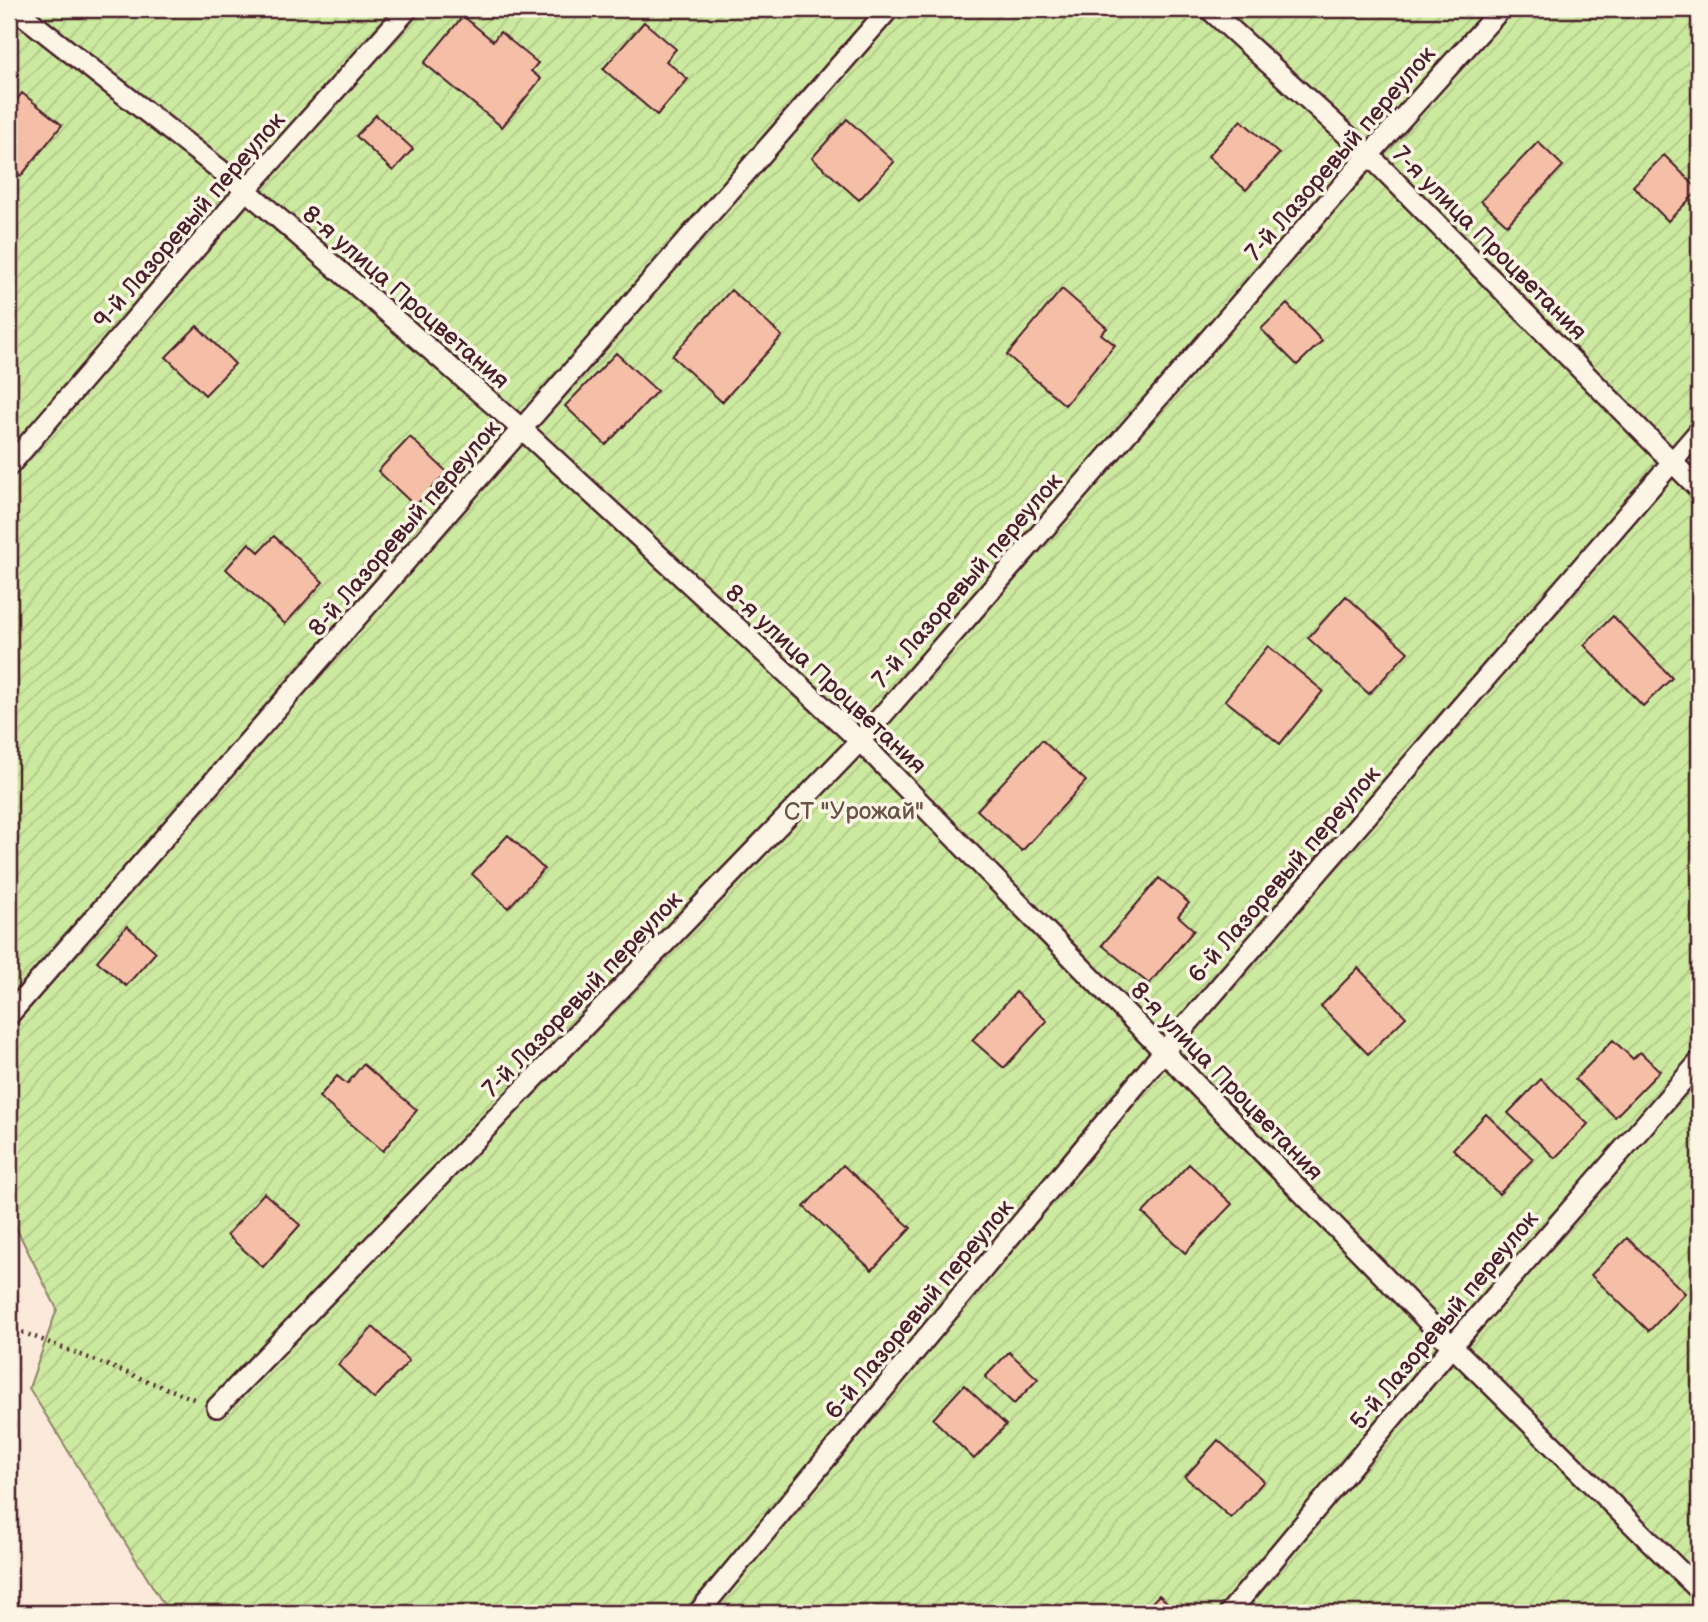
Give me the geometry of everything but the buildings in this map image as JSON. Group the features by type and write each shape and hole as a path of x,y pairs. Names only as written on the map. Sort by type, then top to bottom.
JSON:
{"lane":[{"name":"8-я улица Процветания","path":"15,9 246,190 523,430 860,741 1452,1346 1699,1590"},
{"name":"9-й Лазоревый переулок","path":"9,466 246,190 408,9"},
{"name":"8-й Лазоревый переулок","path":"9,1015 889,9"},
{"name":"7-я улица Процветания","path":"1209,9 1369,155 1699,489"},
{"name":"7-й Лазоревый переулок","path":"217,1407 860,741 1369,155 1501,9"},
{"name":"6-й Лазоревый переулок","path":"698,1613 1164,1052 1699,431"},
{"name":"5-й Лазоревый переулок","path":"1229,1613 1452,1346 1699,1062"}],"path":[{"path":"9,1327 217,1407"}],"green space":[{"name":"СТ \"Урожай\"","path":"9,9 1699,9 1699,1613 169,1613 29,1388 57,1309 9,1214"}]}
